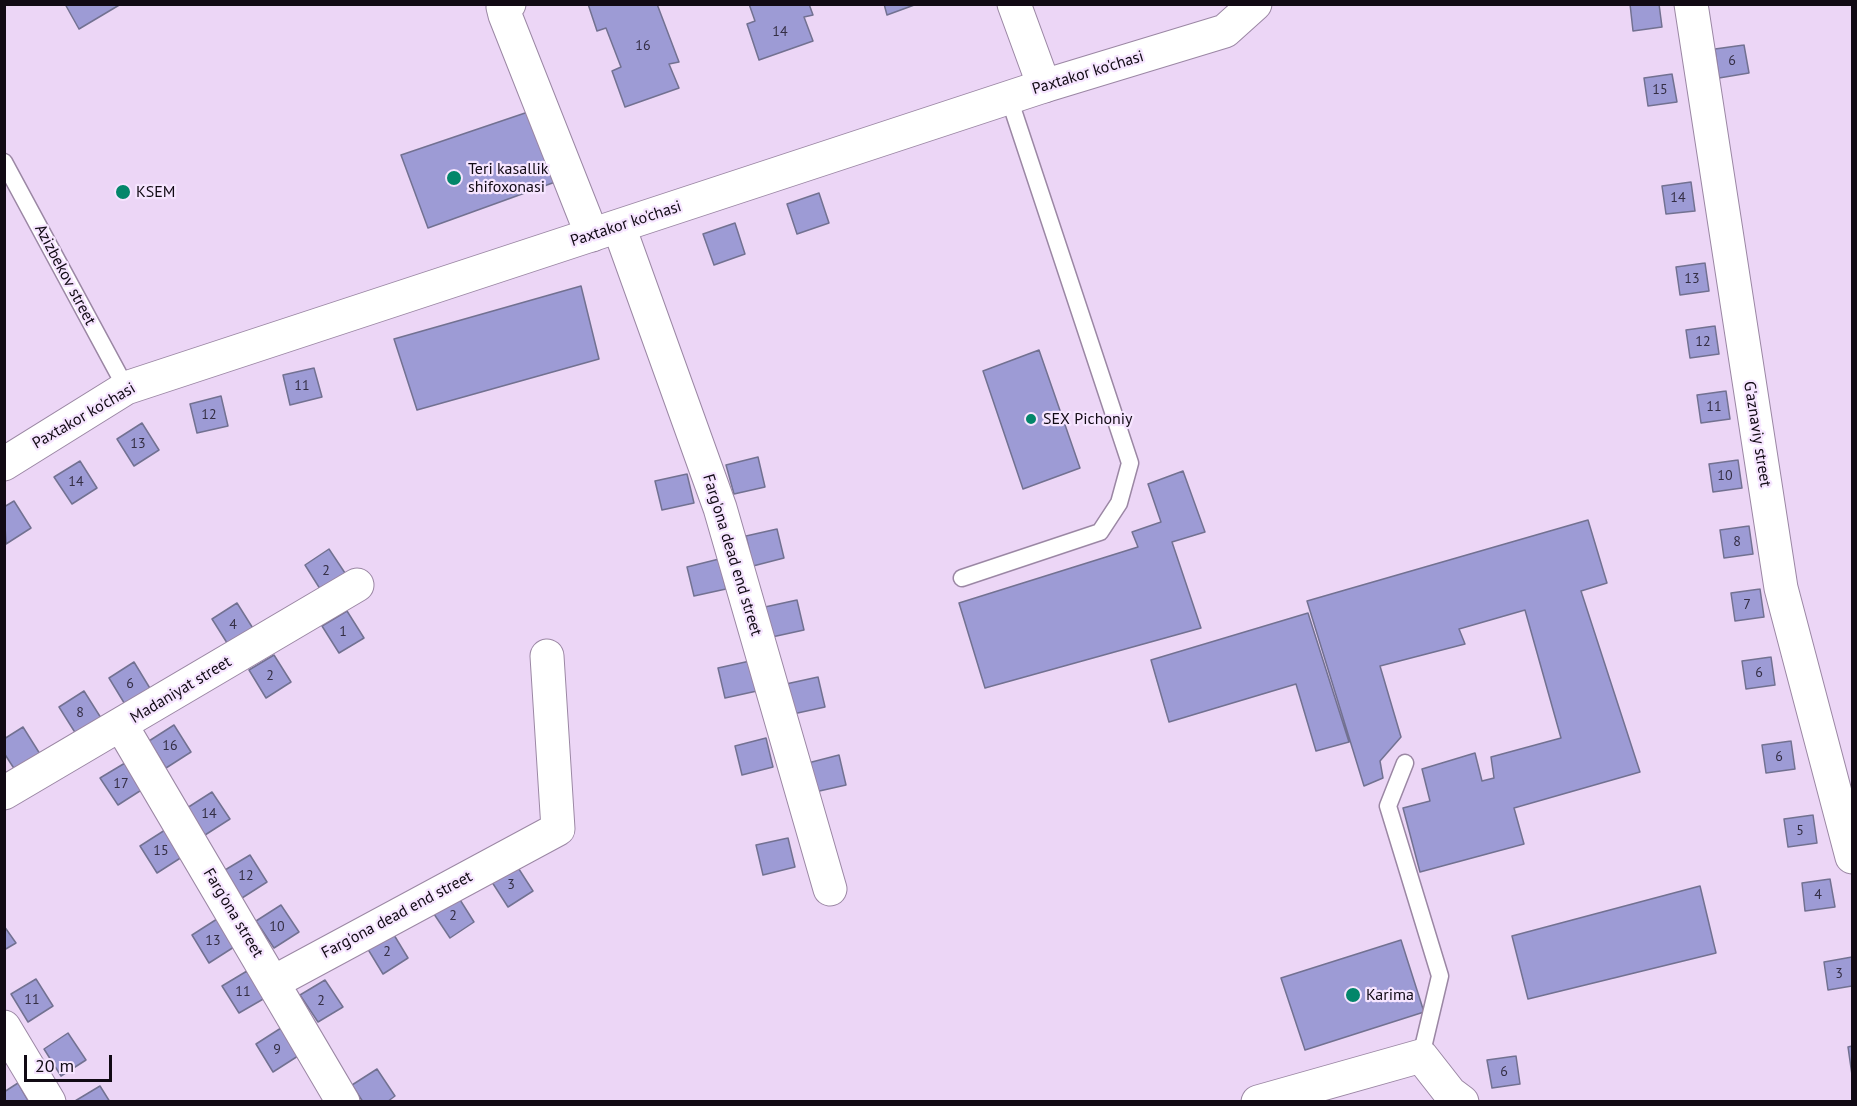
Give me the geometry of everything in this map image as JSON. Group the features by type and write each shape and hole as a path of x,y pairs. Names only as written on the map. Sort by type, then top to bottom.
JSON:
{"street":[{"path":"1014,4 1044,86"},
{"name":"Paxtakor ko'chasi","path":"4,464 126,388 1044,86 1225,31 1255,4"},
{"name":"G'aznaviy street","path":"1691,4 1781,588 1852,857"},
{"name":"Farg'ona dead end street","path":"505,8 606,231 720,508 830,889"},
{"name":"Madaniyat street","path":"4,793 357,585"},
{"name":"Farg'ona dead end street","path":"274,981 558,829 547,656"},
{"name":"Farg'ona street","path":"121,725 344,1101"},
{"path":"4,1026 49,1101"},
{"path":"1258,1101 1421,1056 1450,1093 1462,1101"}],"lane":[{"path":"962,578 1100,532 1119,503 1130,463 1009,98"},
{"name":"Azizbekov street","path":"4,162 126,388"},
{"path":"1405,763 1388,806 1440,976 1421,1056"}],"building":[{"path":"65,4 121,4 79,29"},
{"path":"588,4 657,4 679,62 669,64 679,88 625,107 612,71 621,67 606,28 597,31"},
{"path":"749,4 809,4 813,15 804,17 813,41 759,60 747,24 755,21"},
{"path":"884,4 917,4 887,15"},
{"path":"1630,4 1659,4 1662,27 1633,31"},
{"path":"1744,45 1749,73 1719,78 1715,49"},
{"path":"1672,74 1677,102 1648,106 1644,78"},
{"path":"531,111 558,181 428,228 401,155"},
{"path":"1691,182 1695,211 1666,214 1662,186"},
{"path":"819,193 829,223 797,234 787,204"},
{"path":"735,223 745,254 714,265 703,234"},
{"path":"1705,263 1709,291 1680,295 1676,267"},
{"path":"581,286 599,359 417,410 394,339"},
{"path":"1715,326 1719,354 1690,358 1686,330"},
{"name":"SEX Pichoniy","path":"1039,350 1080,468 1023,489 983,371"},
{"path":"314,368 322,397 290,405 283,375"},
{"path":"1726,391 1730,419 1701,423 1697,395"},
{"path":"221,396 228,426 197,433 190,404"},
{"path":"142,423 159,450 134,466 117,439"},
{"path":"758,457 765,487 734,494 726,465"},
{"path":"1738,460 1742,488 1713,492 1709,464"},
{"path":"80,461 97,488 72,504 54,477"},
{"path":"1183,471 1205,532 1172,542 1201,628 985,688 959,603 1138,547 1132,532 1161,522 1148,484"},
{"path":"687,474 694,503 662,510 655,481"},
{"path":"14,501 31,528 6,544 4,507"},
{"path":"1588,520 1607,583 1581,591 1640,772 1514,808 1524,844 1420,872 1403,808 1430,801 1422,769 1475,753 1482,781 1494,778 1491,757 1561,738 1525,610 1459,629 1465,644 1380,666 1401,737 1380,761 1383,778 1364,786 1307,601"},
{"path":"1749,526 1753,554 1724,558 1720,530"},
{"path":"777,529 784,558 753,566 746,536"},
{"path":"329,549 347,576 322,592 305,565"},
{"path":"719,559 726,589 694,596 687,567"},
{"path":"1760,589 1764,617 1735,621 1731,593"},
{"path":"797,600 804,630 772,637 765,607"},
{"path":"237,603 254,630 229,646 212,619"},
{"path":"347,611 364,638 339,653 322,626"},
{"path":"1308,613 1349,742 1316,751 1296,684 1169,722 1151,660"},
{"path":"274,655 291,682 266,698 249,670"},
{"path":"1771,657 1775,685 1746,689 1742,661"},
{"path":"750,661 757,691 725,698 718,668"},
{"path":"134,662 151,690 126,706 109,678"},
{"path":"818,677 825,707 793,714 786,684"},
{"path":"84,691 101,718 76,734 59,707"},
{"path":"174,725 191,752 166,768 149,741"},
{"path":"23,727 40,754 15,770 4,753 4,739"},
{"path":"766,738 773,767 742,775 735,746"},
{"path":"1791,741 1795,769 1766,773 1762,745"},
{"path":"839,755 846,785 815,792 808,763"},
{"path":"125,763 143,789 118,805 100,778"},
{"path":"212,792 230,819 205,835 187,808"},
{"path":"1813,815 1817,843 1788,847 1784,819"},
{"path":"165,830 182,857 157,873 140,846"},
{"path":"788,838 795,867 763,875 756,845"},
{"path":"250,855 267,882 242,898 225,870"},
{"path":"515,863 533,891 508,907 490,879"},
{"path":"1830,879 1835,907 1805,911 1802,883"},
{"path":"1700,886 1716,953 1528,999 1512,936"},
{"path":"457,895 474,922 450,938 432,911"},
{"path":"281,905 299,932 274,948 256,921"},
{"path":"217,919 234,947 209,963 192,935"},
{"path":"4,926 16,943 4,950"},
{"path":"391,930 408,958 383,974 366,946"},
{"name":"Karima","path":"1401,940 1424,1012 1305,1050 1281,978"},
{"path":"1852,957 1852,986 1828,990 1824,962"},
{"path":"247,971 265,998 239,1013 222,986"},
{"path":"36,979 53,1006 28,1022 11,994"},
{"path":"325,980 343,1007 318,1022 300,995"},
{"path":"281,1028 298,1056 273,1072 256,1044"},
{"path":"68,1033 86,1060 61,1076 44,1049"},
{"path":"1852,1046 1852,1075 1848,1047"},
{"path":"1516,1056 1520,1084 1492,1088 1487,1060"},
{"path":"377,1069 395,1096 387,1102 363,1102 352,1085"},
{"path":"18,1083 29,1102 4,1102 4,1092"},
{"path":"100,1086 110,1102 75,1102 75,1101"}],"place":[{"name":"Teri kasallik shifoxonasi","path":"454,178"},
{"name":"KSEM","path":"123,192"},
{"name":"SEX Pichoniy","path":"1031,419"},
{"name":"Karima","path":"1353,995"}]}
